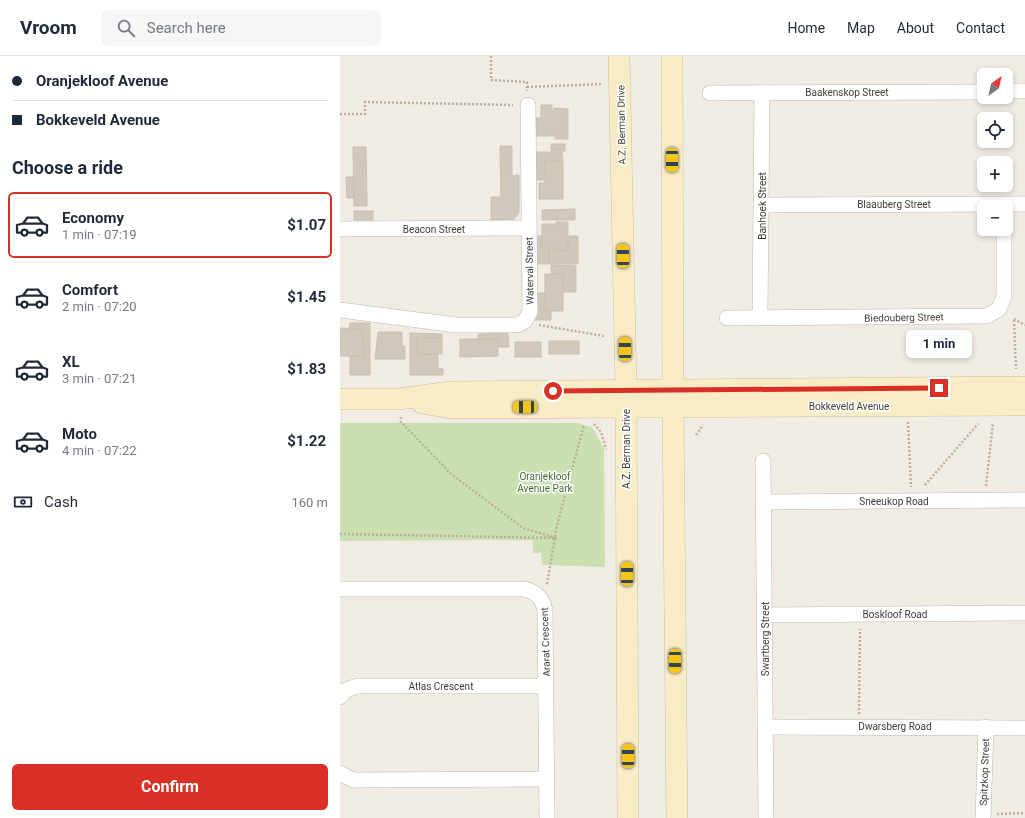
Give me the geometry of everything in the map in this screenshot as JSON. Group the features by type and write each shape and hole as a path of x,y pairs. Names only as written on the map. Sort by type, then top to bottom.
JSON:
{"street":[{"name":"A.Z. Berman Drive","path":"619,56 626,398 628,818"},
{"path":"672,56 673,398 677,818"},
{"path":"1013,92 1025,91"},
{"name":"Baakenskop Street","path":"710,93 977,92"},
{"name":"Banhoek Street","path":"760,318 762,93"},
{"name":"Waterval Street","path":"525,321 530,312 528,105"},
{"name":"Blaauberg Street","path":"1013,205 1025,204"},
{"name":"Blaauberg Street","path":"762,205 977,205"},
{"name":"Beacon Street","path":"340,229 529,228"},
{"name":"Biedouberg Street","path":"727,318 987,316 998,309 1004,296 1004,236"},
{"path":"340,310 456,325 517,325 525,321"},
{"path":"340,399 398,399 452,392 626,398 673,398"},
{"name":"Bokkeveld Avenue","path":"673,398 1022,393"},
{"name":"Bokkeveld Avenue","path":"673,398 907,406 994,405 1022,393"},
{"name":"Swartberg Street","path":"764,461 766,818"},
{"name":"Sneeukop Road","path":"764,502 1025,500"},
{"name":"Ararat Crescent","path":"340,589 524,590 532,591 543,602 546,610 547,818"},
{"name":"Boskloof Road","path":"764,615 1025,612"},
{"name":"Atlas Crescent","path":"340,697 344,691 357,686 546,686"},
{"name":"Dwarsberg Road","path":"765,727 859,726 1025,728"},
{"name":"Spitzkop Street","path":"983,818 986,727"},
{"path":"340,773 354,780 546,779"}],"path":[{"path":"340,114 365,114 365,102 528,105 527,82 491,80 491,56"},
{"path":"527,87 602,84"},
{"path":"1014,320 1022,393"},
{"path":"525,321 537,325 604,336"},
{"path":"398,399 402,422 451,474 523,528 556,538"},
{"path":"985,500 994,405"},
{"path":"911,501 994,405"},
{"path":"907,406 911,501"},
{"path":"543,602 558,525 585,422 593,423 601,432 606,449"},
{"path":"696,435 706,422"},
{"path":"340,534 556,538"},
{"path":"859,726 860,614"},
{"path":"992,818 997,814 1025,814"}],"green space":[{"name":"Oranjekloof Avenue Park","path":"340,423 577,423 592,427 604,448 605,567 542,565 541,553 533,553 533,540 340,541"}],"building":[{"path":"541,105 552,105 552,111 554,111 554,108 568,109 568,139 555,139 555,136 536,136 536,118 541,118"},
{"path":"551,144 565,144 565,151 551,151"},
{"path":"500,146 512,146 512,176 519,175 519,213 513,220 491,220 491,197 501,197"},
{"path":"353,147 366,147 367,206 354,206"},
{"path":"536,152 562,152 563,161 545,161 545,180 536,180"},
{"path":"545,161 563,161 563,199 539,199 539,183 545,183"},
{"path":"346,177 354,177 354,198 347,198"},
{"path":"575,209 575,220 542,220 542,210"},
{"path":"354,211 373,211 373,220 354,220"},
{"path":"556,222 568,222 568,251 542,248 542,224 556,224"},
{"path":"536,236 542,236 542,248 549,248 549,264 536,264"},
{"path":"569,236 578,236 578,264 549,264 549,248 556,248 556,251 568,251"},
{"path":"551,265 576,266 576,292 563,292 563,274 551,274"},
{"path":"545,274 563,274 563,311 545,311"},
{"path":"536,293 545,293 545,311 551,311 551,320 536,320"},
{"path":"350,323 370,323 370,375 350,375 350,356 364,356 364,342 362,342 362,329 349,329"},
{"path":"340,328 362,329 364,356 340,356"},
{"path":"378,332 402,332 402,346 405,346 405,359 375,359"},
{"path":"410,333 442,334 442,338 417,338 417,354 438,354 438,368 443,369 443,375 410,375"},
{"path":"508,333 509,347 498,347 498,339 478,339 478,334"},
{"path":"417,338 442,338 442,354 417,354"},
{"path":"460,339 498,339 498,356 460,357"},
{"path":"549,341 579,341 579,354 549,354"},
{"path":"515,342 541,342 541,357 515,357"}],"route":[{"path":"553,391 626,389 939,388"}]}
